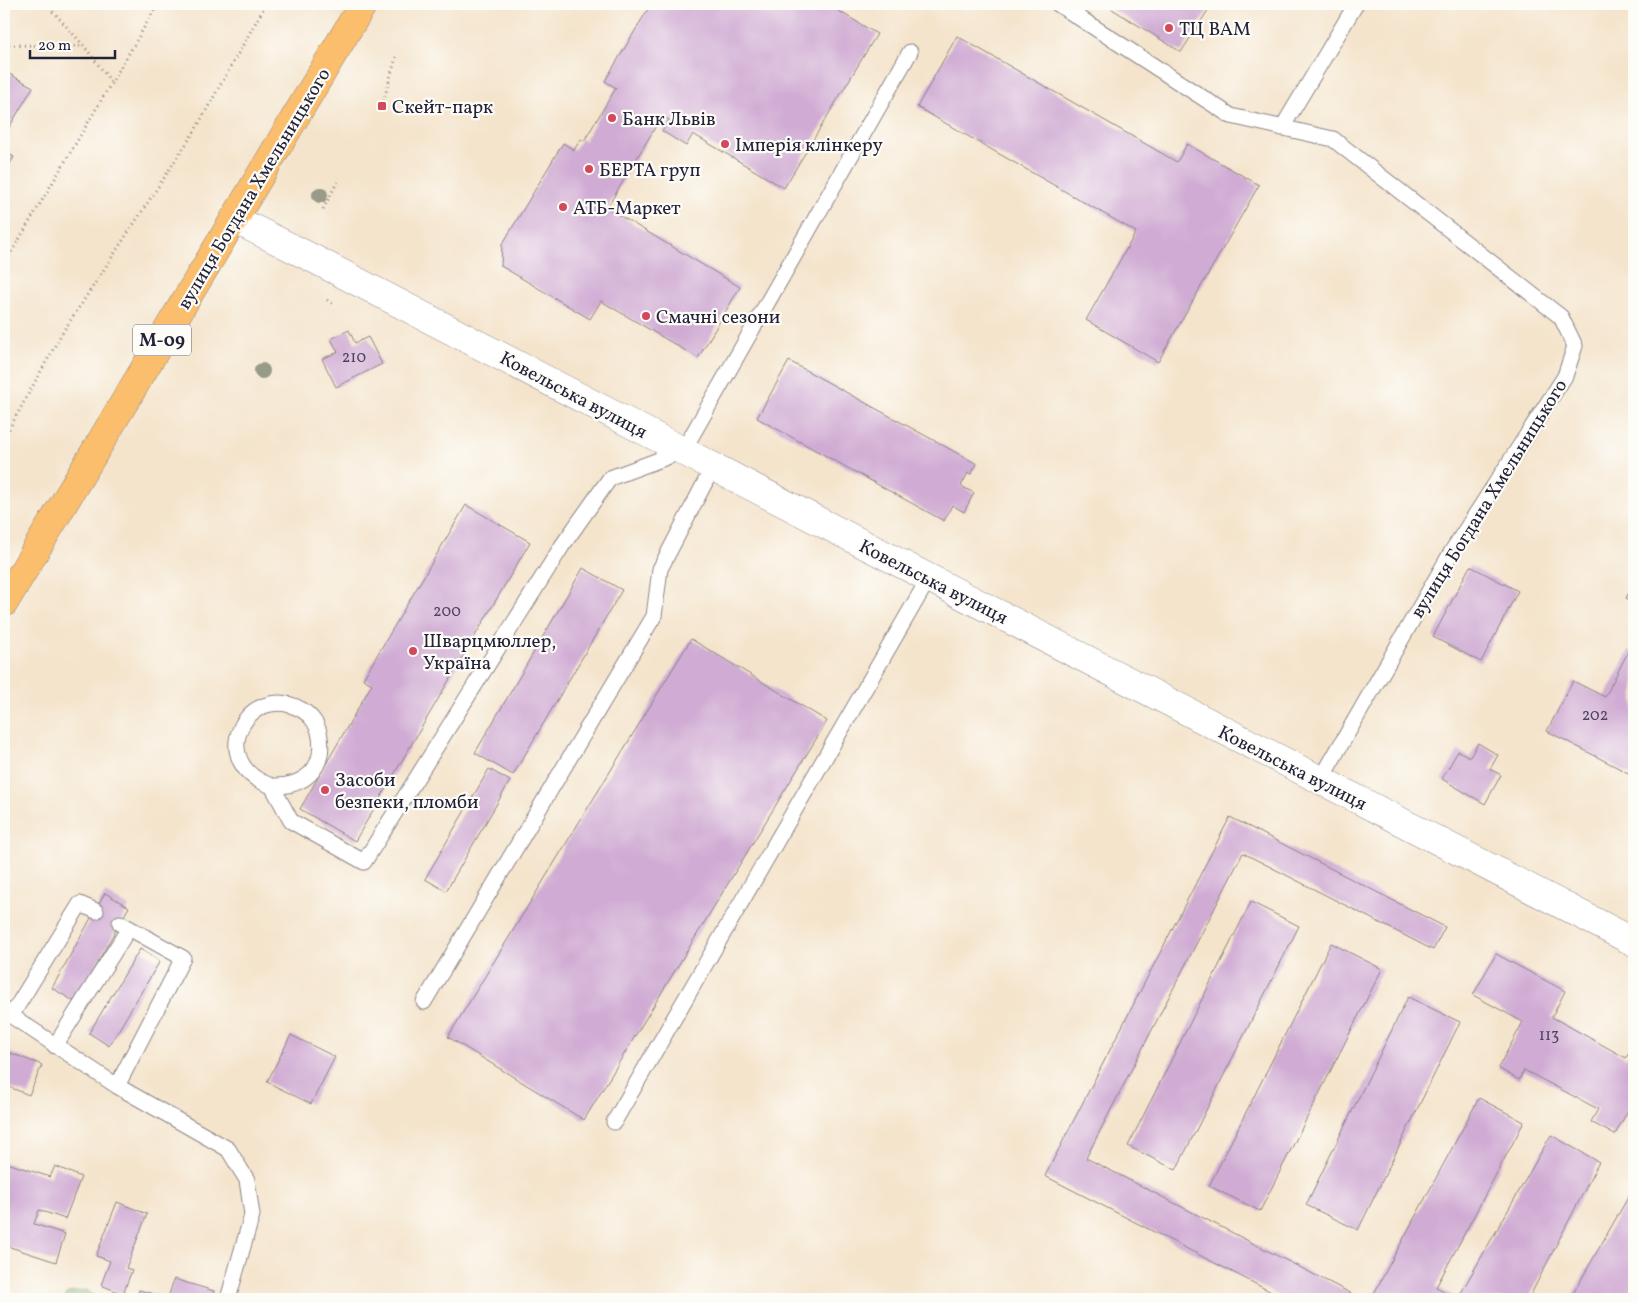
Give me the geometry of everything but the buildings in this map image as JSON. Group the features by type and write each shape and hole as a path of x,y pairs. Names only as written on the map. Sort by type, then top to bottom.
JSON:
{"main road":[{"name":"вулиця Богдана Хмельницького","path":"6,595 362,4"}],"street":[{"name":"Ковельська вулиця","path":"234,219 323,263 713,467 1634,942"}],"lane":[{"name":"вулиця Богдана Хмельницького","path":"1058,4 1231,116 1333,140 1561,317 1575,346 1565,376 1452,552 1320,781"},
{"path":"1282,128 1356,4"},
{"path":"272,786 287,786 300,781 311,773 318,760 322,746 320,732 314,721 306,712 296,706 284,703 272,703 260,707 249,715 241,726 237,738 237,751 241,764 249,775 260,782 272,786 291,821 364,862 562,546 610,478 683,451 910,52"},
{"path":"424,1002 654,616 660,568 713,467"},
{"path":"614,1122 929,578"},
{"path":"96,911 80,904 7,1014 117,1086 228,1149 247,1180 252,1215 228,1299"},
{"path":"55,1046 124,926 183,958 117,1086"}],"path":[{"path":"46,4 84,46 112,83"},
{"path":"4,265 158,4"},
{"path":"4,438 60,335 194,132 266,4"},
{"path":"4,45 84,46"},
{"path":"382,106 397,54"},
{"path":"323,209 340,179"}],"green space":[{"path":"87,1290 98,1299 63,1299 67,1293"}],"place":[{"name":"ТЦ ВАМ","path":"1169,28"},
{"name":"Скейт-парк","path":"382,106"},
{"name":"Банк Львів","path":"612,118"},
{"name":"Імперія клінкеру","path":"725,144"},
{"name":"БЕРТА груп","path":"589,169"},
{"name":"АТБ-Маркет","path":"563,207"},
{"name":"Смачні сезони","path":"646,316"},
{"name":"Шварцмюллер, Україна","path":"413,651"},
{"name":"Засоби безпеки, пломби","path":"325,790"}]}
